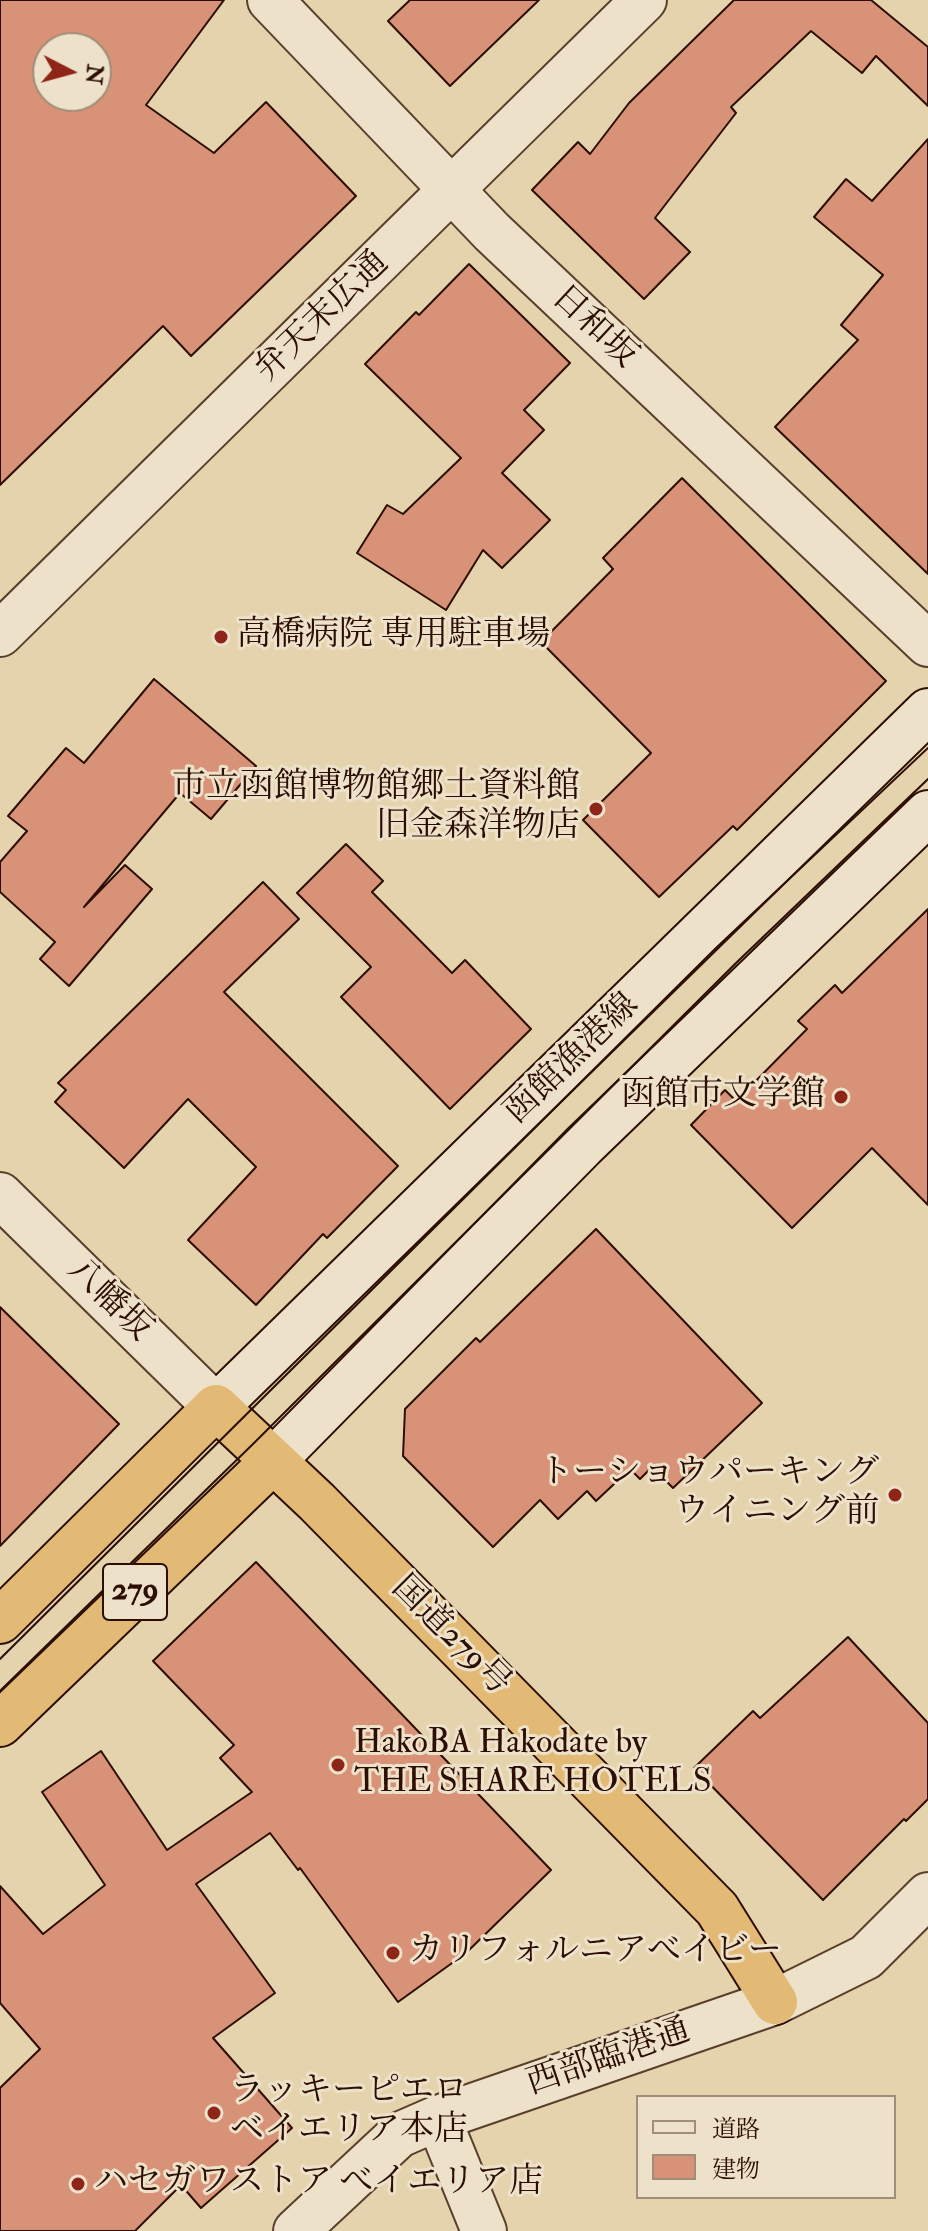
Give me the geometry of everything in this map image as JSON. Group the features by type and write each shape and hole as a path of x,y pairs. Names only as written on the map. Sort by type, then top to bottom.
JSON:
{"highway":[{"name":"国道279号","path":"216,1407 327,1513 717,1909 775,2002"},
{"name":"279","path":"0,1621 216,1407"},
{"name":"279","path":"0,1724 272,1462"}],"street":[{"name":"日和坂","path":"270,0 492,232 928,644"},
{"name":"弁天末広通","path":"0,634 644,0"},
{"name":"函館漁港線","path":"216,1407 928,711"},
{"name":"函館漁港線","path":"272,1462 583,1146 928,813"},
{"name":"八幡坂","path":"0,1195 216,1407"},
{"name":"西部臨港通","path":"296,2231 399,2135 438,2118 775,2002 866,1957 928,1895"},
{"path":"438,2118 484,2231"}],"building":[{"path":"0,0 224,0 146,105 214,153 266,102 356,196 191,356 163,326 0,485"},
{"path":"410,0 539,0 450,86 388,21"},
{"path":"734,0 871,0 928,47 928,106 876,56 862,73 811,31 731,107 736,113 655,218 690,252 644,299 532,190 578,142 590,154 629,103"},
{"path":"928,139 928,574 775,427 858,340 841,325 883,275 814,217 846,179 872,201"},
{"path":"469,264 570,363 524,410 544,430 502,473 550,520 502,568 483,550 446,610 357,553 387,505 403,514 461,458 365,364"},
{"path":"682,478 886,681 737,830 733,826 659,897 583,820 651,753 541,642 613,569 603,558"},
{"path":"154,679 256,766 211,819 180,793 84,907 125,865 152,889 69,986 40,959 55,942 0,892 0,862 27,831 8,816 66,748 84,763"},
{"path":"346,844 383,881 372,892 452,973 465,960 531,1029 450,1109 341,997 371,967 297,893"},
{"path":"263,882 299,919 224,992 398,1166 327,1238 323,1234 256,1305 188,1240 256,1167 188,1099 124,1168 55,1102 66,1090 58,1083"},
{"path":"928,909 928,1205 872,1148 792,1228 691,1125 725,1090 736,1101 807,1029 798,1021 835,985 842,993"},
{"path":"596,1229 762,1403 673,1488 652,1467 640,1479 630,1469 596,1501 587,1491 558,1519 540,1500 493,1547 403,1456 405,1409 476,1338 480,1342"},
{"path":"0,1307 119,1424 0,1546"},
{"path":"256,1562 551,1870 466,1953 398,2002 300,1868 298,1870 270,1833 196,1884 275,1993 213,2038 292,2128 201,2208 181,2185 135,2231 0,2231 0,2088 40,2049 0,2003 0,1886 43,1934 105,1885 42,1792 101,1751 167,1850 252,1792 220,1758 234,1745 153,1661"},
{"path":"848,1637 928,1723 928,1799 823,1900 694,1768 753,1711 760,1718"}],"tram line":[{"path":"0,1659 716,948 928,748"},
{"path":"0,1691 736,963 928,779"}],"place":[{"name":"高橋病院 専用駐車場","path":"221,637"},
{"name":"市立函館博物館郷土資料館 旧金森洋物店","path":"596,809"},
{"name":"函館市文学館","path":"841,1097"},
{"name":"トーショウパーキング ウイニング前","path":"895,1495"},
{"name":"HakoBA Hakodate by THE SHARE HOTELS","path":"338,1765"},
{"name":"カリフォルニアべイビー","path":"393,1953"},
{"name":"ラッキーピエロ ベイエリア本店","path":"214,2113"},
{"name":"ハセガワストア べイエリア店","path":"78,2184"}]}
